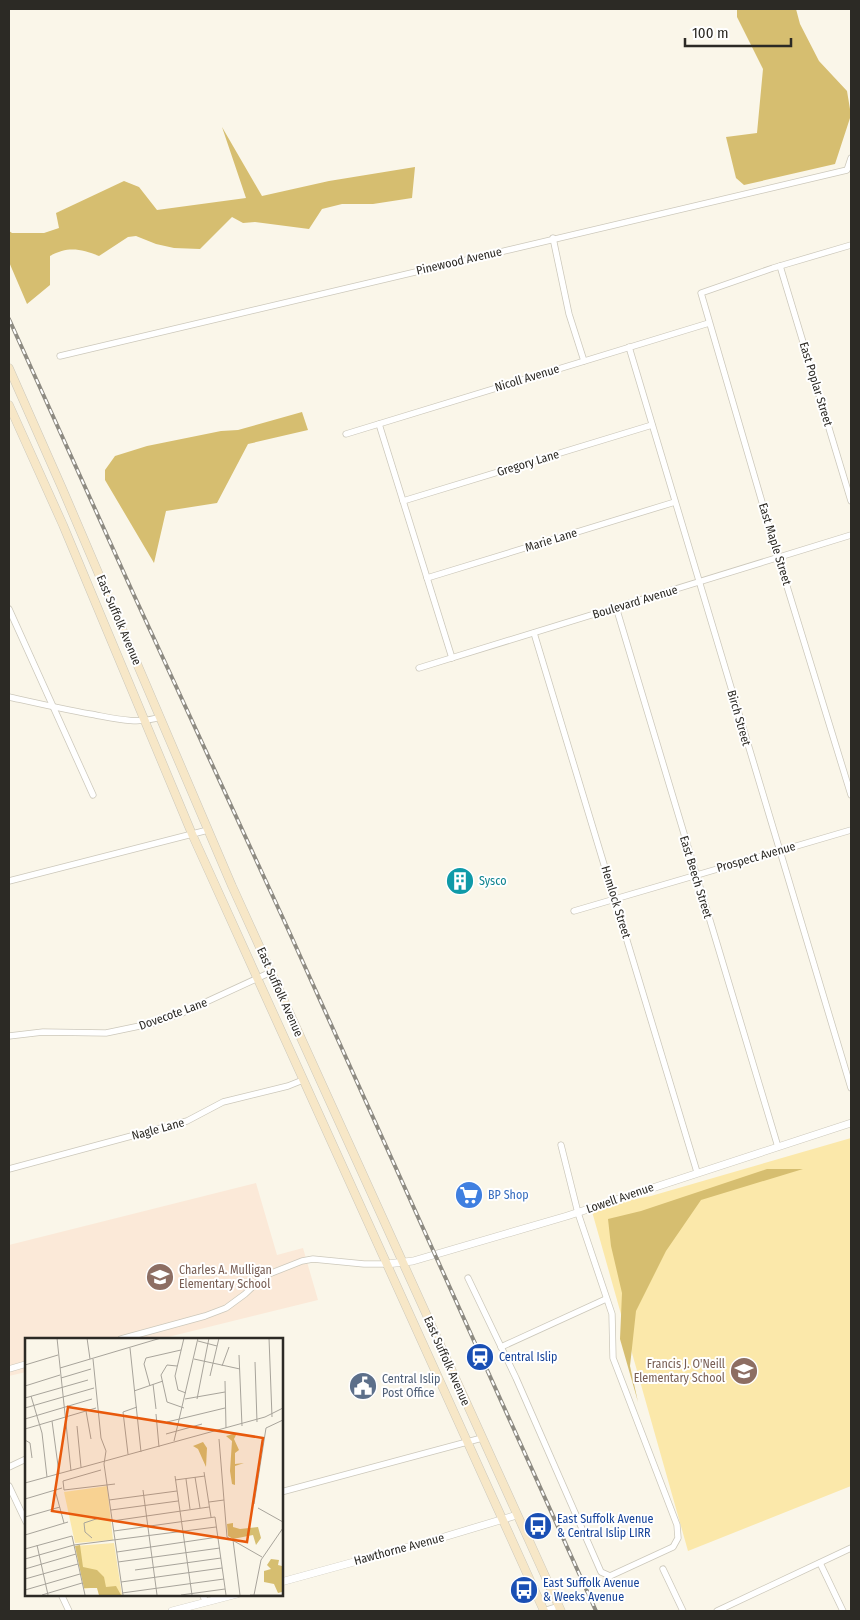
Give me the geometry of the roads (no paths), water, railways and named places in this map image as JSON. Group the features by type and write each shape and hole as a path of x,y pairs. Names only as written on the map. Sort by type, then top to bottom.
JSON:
{"main road":[{"name":"East Suffolk Avenue","path":"9,368 271,972 560,1609"},
{"name":"East Suffolk Avenue","path":"9,405 63,525 192,834 544,1611"}],"street":[{"name":"Pinewood Avenue","path":"60,356 847,170 851,158"},
{"path":"553,238 569,314 584,361"},
{"path":"780,266 851,245"},
{"name":"East Maple Street","path":"780,266 701,293 778,557 851,795"},
{"name":"East Poplar Street","path":"780,266 851,501"},
{"name":"Nicoll Avenue","path":"346,434 709,323"},
{"name":"Birch Street","path":"628,348 851,1088"},
{"path":"379,424 452,658"},
{"name":"Gregory Lane","path":"403,501 652,425"},
{"name":"Marie Lane","path":"427,578 675,502"},
{"name":"Boulevard Avenue","path":"418,668 851,535"},
{"name":"East Beech Street","path":"616,608 778,1146"},
{"path":"9,609 93,795"},
{"name":"Hemlock Street","path":"534,632 697,1172"},
{"path":"9,696 54,707 124,720 144,720 160,717"},
{"path":"9,881 208,830"},
{"name":"Prospect Avenue","path":"574,911 695,874 851,830"},
{"name":"Dovecote Lane","path":"9,1036 43,1032 85,1034 128,1030 182,1013 271,972"},
{"name":"Nagle Lane","path":"9,1169 187,1122 223,1102 288,1086 303,1080"},
{"name":"Lowell Avenue","path":"387,1264 403,1263 578,1212 851,1123"},
{"path":"468,1278 501,1347 601,1572 610,1576 672,1547 678,1538 677,1525 613,1358 612,1314 578,1212 561,1145"},
{"path":"125,1338 205,1316 226,1308 245,1294 264,1276 302,1261 312,1259 364,1264 387,1264"},
{"path":"501,1347 606,1299"},
{"path":"9,1369 25,1364"},
{"path":"282,1492 482,1438"},
{"path":"9,1467 25,1459"},
{"path":"9,1486 25,1520"},
{"name":"Hawthorne Avenue","path":"282,1582 517,1515"},
{"path":"717,1611 851,1548"},
{"path":"820,1563 843,1611"},
{"path":"664,1569 683,1611"},
{"path":"62,1595 70,1611"},
{"path":"202,1595 206,1602"},
{"path":"172,1611 233,1595"},
{"path":"544,1611 560,1609"}],"railway":[{"path":"9,319 287,927 596,1611"}],"place":[{"name":"Sysco","path":"460,881"},
{"name":"BP Shop","path":"469,1195"},
{"name":"Charles A. Mulligan Elementary School","path":"160,1277"},
{"name":"Central Islip","path":"480,1357"},
{"name":"Francis J. O'Neill Elementary School","path":"744,1371"},
{"name":"Central Islip Post Office","path":"363,1386"},
{"name":"East Suffolk Avenue & Central Islip LIRR","path":"538,1526"},
{"name":"East Suffolk Avenue & Weeks Avenue","path":"524,1590"}]}
